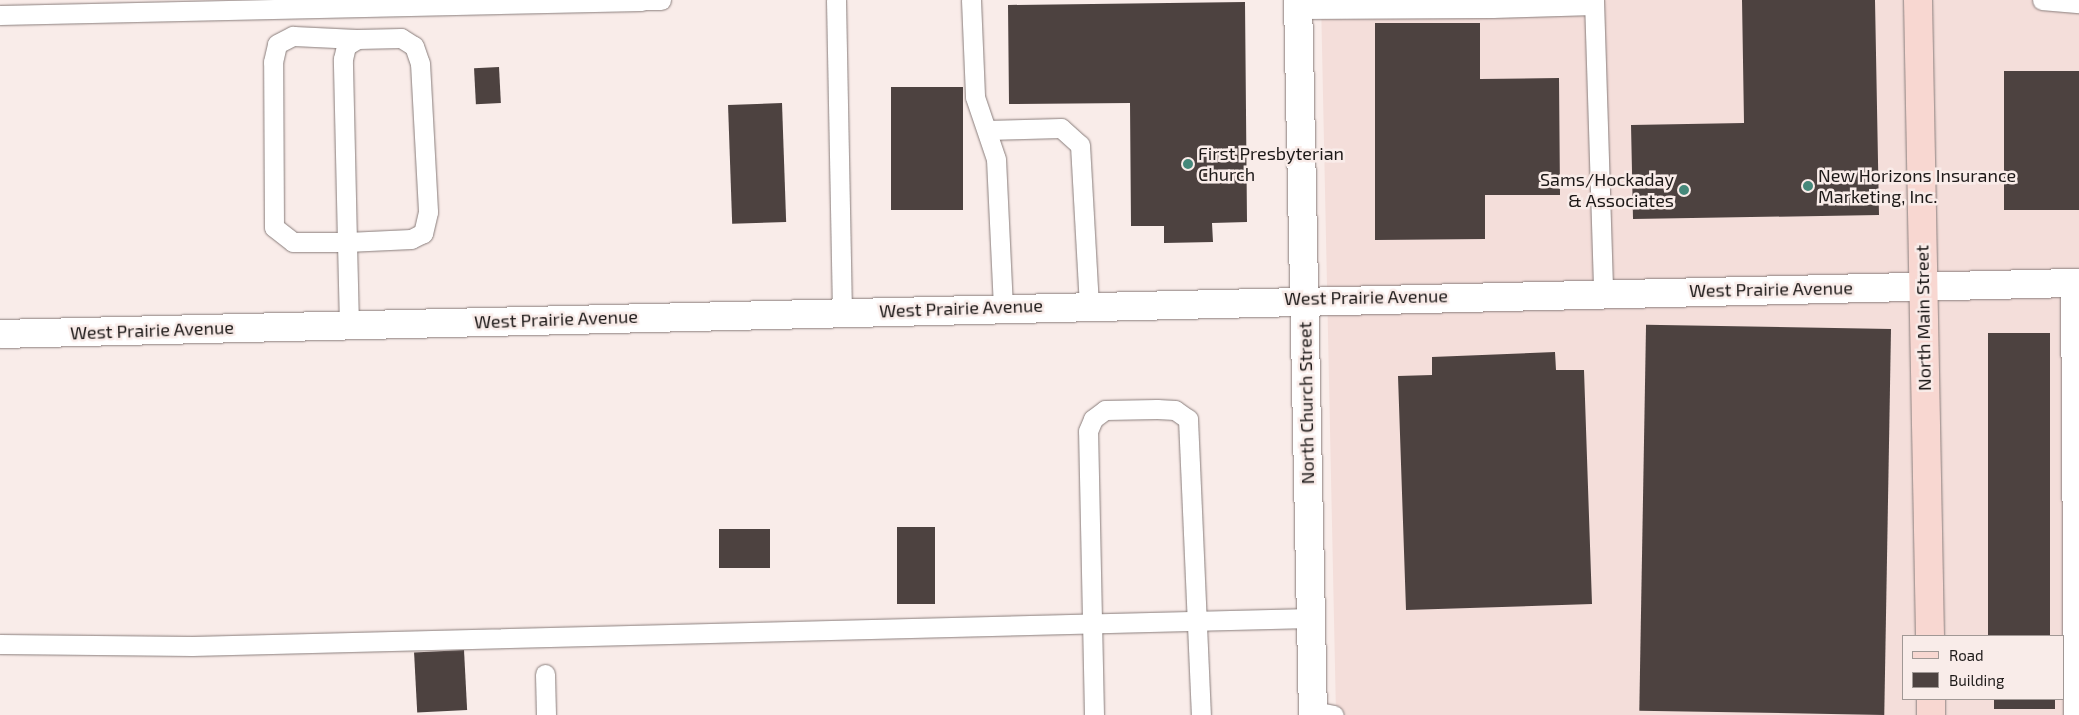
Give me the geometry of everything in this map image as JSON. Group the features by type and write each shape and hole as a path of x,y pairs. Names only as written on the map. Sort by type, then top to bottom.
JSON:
{"main road":[{"name":"North Main Street","path":"1918,0 1930,635"},
{"path":"1931,700 1931,715"}],"street":[{"name":"North Church Street","path":"1298,4 1311,618 1320,714"},
{"name":"West Prairie Avenue","path":"0,334 1303,298 2075,283"}],"lane":[{"path":"0,15 661,0"},
{"path":"836,0 842,311"},
{"path":"971,0 975,97 996,160 1003,307"},
{"path":"2042,0 2079,3"},
{"path":"1298,4 1594,2 1603,293"},
{"path":"293,36 356,39 402,38 414,46 420,63 428,212 423,233 411,240 293,242 274,227 273,62 277,44 293,36"},
{"path":"349,325 343,59 346,46 356,39"},
{"path":"987,130 1061,128 1080,145 1089,304"},
{"path":"2073,715 2075,283"},
{"path":"1094,715 1088,432 1093,419 1106,410 1157,409 1176,410 1188,419 1201,715"},
{"path":"0,644 192,646 1311,618"},
{"path":"545,674 546,715"}],"shaded area":[{"path":"1321,0 2079,0 2079,715 1336,715"}],"building":[{"path":"1742,0 1875,0 1879,215 1633,219 1631,125 1744,123"},
{"path":"1245,2 1247,222 1212,223 1213,242 1164,243 1164,226 1131,226 1130,103 1009,104 1008,5"},
{"path":"1375,23 1480,23 1480,79 1559,78 1560,195 1485,195 1485,239 1375,240"},
{"path":"499,67 501,103 476,104 474,68"},
{"path":"2004,71 2079,71 2079,210 2004,210"},
{"path":"891,87 963,87 963,210 891,210"},
{"path":"782,103 786,222 732,224 728,105"},
{"path":"1646,325 1891,329 1884,715 1639,711"},
{"path":"1988,333 2050,333 2050,635 1988,635"},
{"path":"1555,352 1556,370 1584,370 1592,604 1406,610 1398,376 1432,375 1432,357"},
{"path":"897,527 935,527 935,604 897,604"},
{"path":"719,529 770,529 770,568 719,568"},
{"path":"464,650 467,710 417,713 414,653"},
{"path":"1994,700 2055,700 2055,709 1994,709"}],"place":[{"name":"First Presbyterian Church","path":"1188,164"},
{"name":"New Horizons Insurance Marketing, Inc.","path":"1808,186"},
{"name":"Sams/Hockaday & Associates","path":"1684,190"}]}
